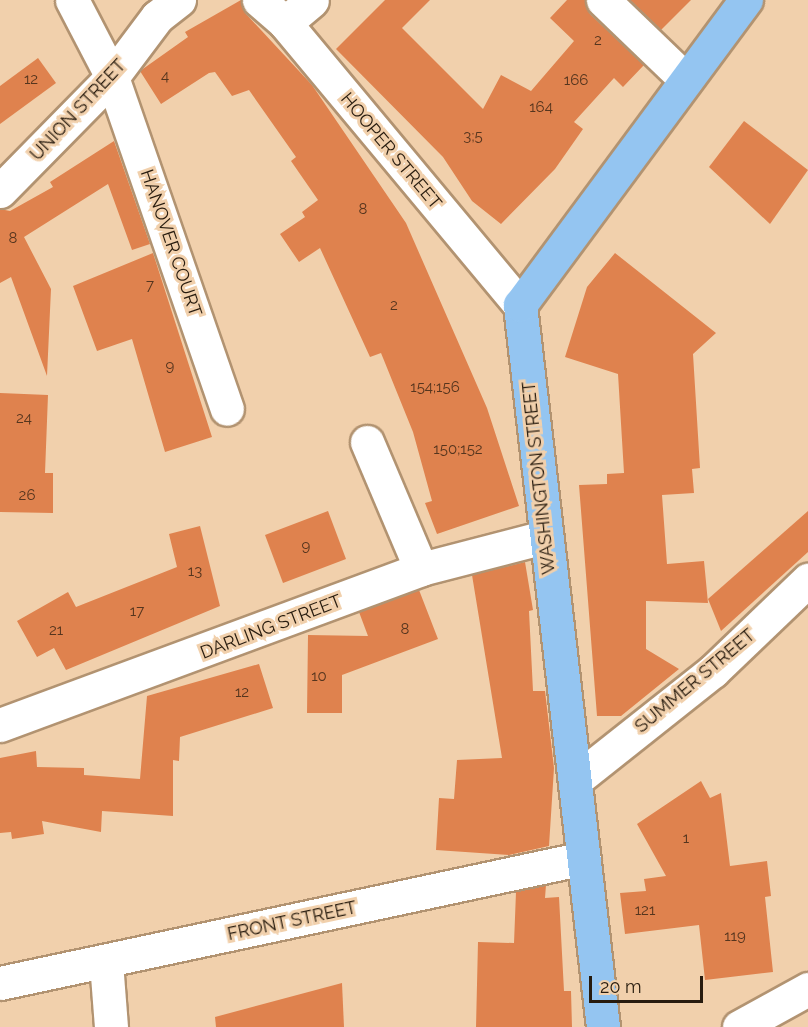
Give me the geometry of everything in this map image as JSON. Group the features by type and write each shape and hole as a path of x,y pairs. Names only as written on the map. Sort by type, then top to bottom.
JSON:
{"main road":[{"path":"520,305 746,0"},
{"name":"WASHINGTON STREET","path":"520,305 545,537 578,778 584,858 603,1027"}],"street":[{"name":"HANOVER COURT","path":"72,0 112,78 227,409"},
{"name":"UNION STREET","path":"0,191 112,78 157,17 179,0"},
{"name":"HOOPER STREET","path":"259,0 285,23 520,305"},
{"path":"285,23 312,0"},
{"path":"603,0 686,80"},
{"path":"367,442 421,569"},
{"name":"DARLING STREET","path":"0,725 421,569 545,537"},
{"name":"SUMMER STREET","path":"578,778 712,670 808,580"},
{"name":"FRONT STREET","path":"0,983 584,858"},
{"path":"106,962 111,1027"},
{"path":"739,1027 808,989"}],"building":[{"path":"241,0 246,14 312,85 406,223 487,408 519,506 437,534 425,503 432,501 413,432 381,353 370,357 320,248 299,262 280,234 305,217 302,212 318,200 291,161 296,157 249,90 232,96 215,72 209,73 161,104 140,71 188,37 185,32"},
{"path":"385,0 430,0 402,28 483,109 501,75 531,91 574,41 550,18 567,0 585,0 590,14 644,65 623,87 614,78 574,122 583,129 555,169 501,224 472,201 443,157 336,49"},
{"path":"630,0 691,0 661,30"},
{"path":"38,58 56,83 0,124 0,86"},
{"path":"744,121 808,170 770,224 709,167"},
{"path":"114,141 150,244 132,250 108,184 24,237 51,289 47,376 11,277 0,283 0,209 10,211 53,187 50,182"},
{"path":"153,253 212,437 165,452 132,339 97,351 73,286"},
{"path":"615,253 716,333 693,354 700,468 692,469 694,493 662,495 667,564 704,561 708,603 646,601 646,649 679,669 621,716 597,716 579,485 607,484 607,474 624,473 618,374 565,357 587,287"},
{"path":"0,393 48,395 45,473 53,473 53,513 0,512"},
{"path":"328,511 346,559 283,583 265,535"},
{"path":"808,511 808,552 721,631 708,599"},
{"path":"200,526 220,606 66,670 54,648 37,657 17,621 68,592 76,607 177,567 169,534"},
{"path":"525,562 533,610 529,611 533,691 545,691 554,768 549,846 509,855 436,850 439,798 454,799 457,760 502,758 472,575"},
{"path":"419,590 438,639 342,675 342,713 307,713 308,635 368,636 359,612"},
{"path":"259,664 273,708 180,737 179,761 173,760 173,816 102,811 101,832 42,821 44,834 12,839 11,832 0,833 0,758 36,751 37,767 84,768 84,775 140,779 147,696"},
{"path":"701,781 710,798 721,793 730,866 767,861 771,896 765,897 773,972 705,980 699,925 625,934 620,893 646,891 644,879 666,876 637,824"},
{"path":"546,885 545,898 559,897 564,991 571,991 572,1027 476,1027 478,942 514,943 516,892"},
{"path":"342,983 344,1027 216,1027 215,1017"}]}
